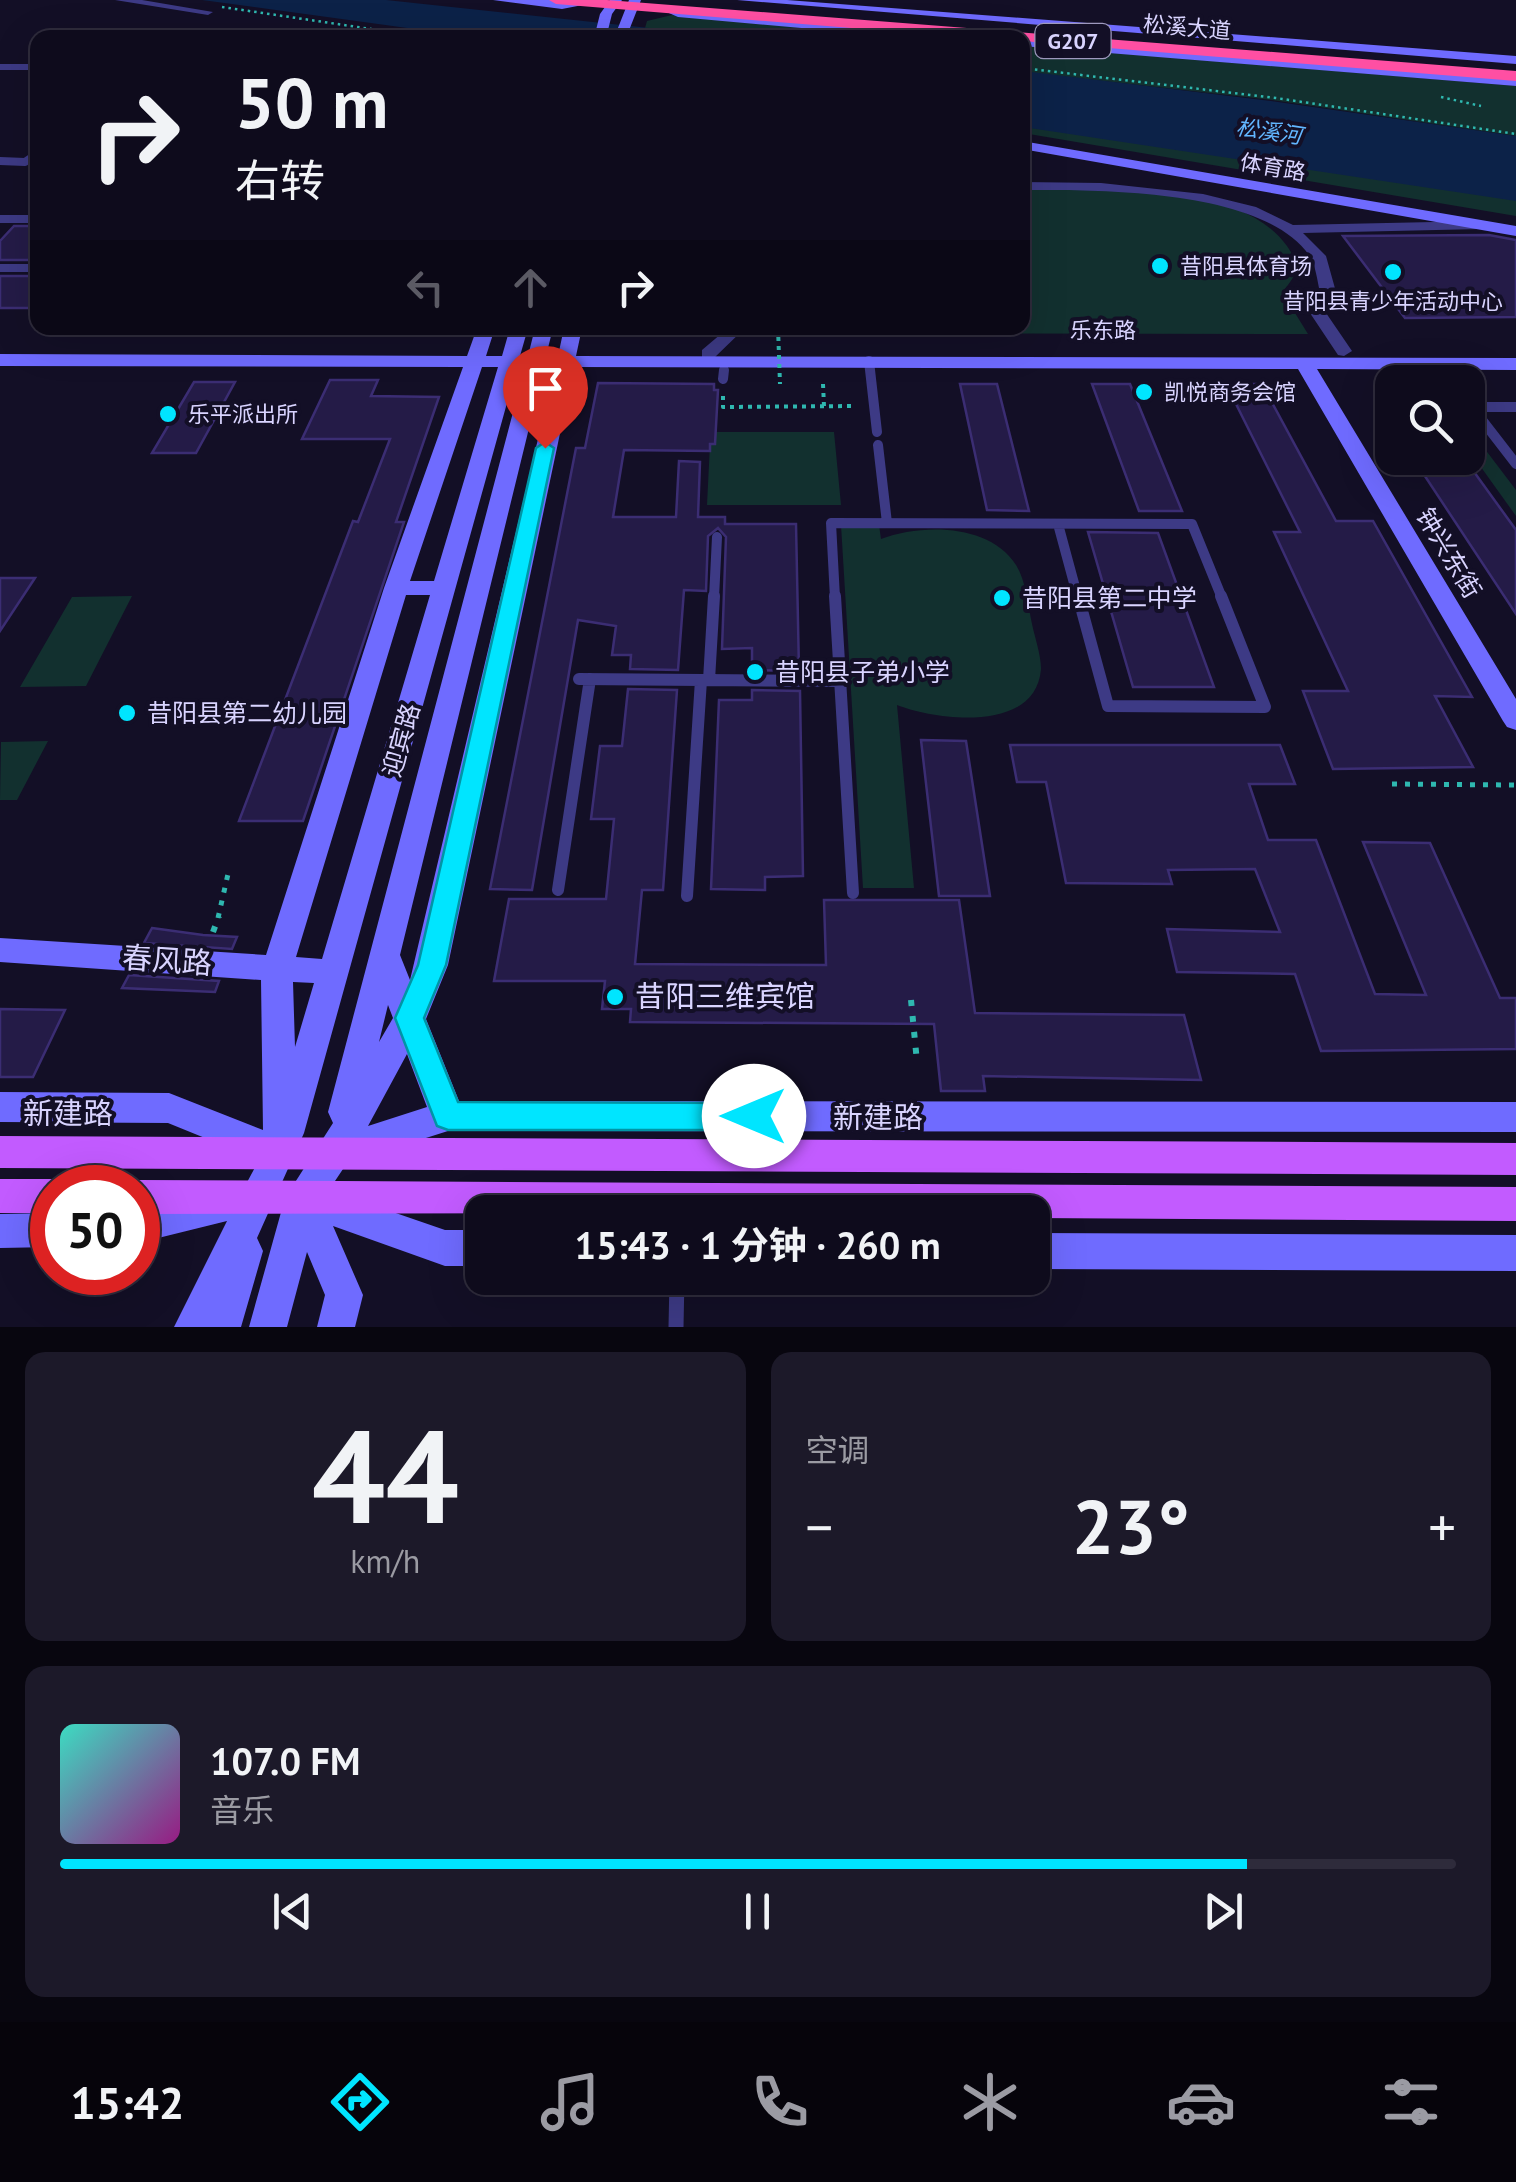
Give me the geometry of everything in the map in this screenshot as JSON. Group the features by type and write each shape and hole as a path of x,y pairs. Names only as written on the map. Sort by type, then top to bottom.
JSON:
{"highway":[{"name":"松溪大道","path":"556,0 621,7 672,2 1516,63"},
{"name":"松溪大道","path":"672,2 979,30"},
{"name":"松溪大道","path":"1030,35 1516,79"}],"main road":[{"path":"499,0 562,6 587,3"},
{"path":"744,0 1516,63"},
{"path":"672,2 678,14 867,30"},
{"path":"605,30 621,7"},
{"path":"1030,43 1516,79"},
{"name":"体育路","path":"1030,147 1516,231"},
{"path":"0,1107 169,1108 282,1152 277,968 396,588 480,347"},
{"name":"乐东路","path":"0,360 330,358 364,362 480,347 708,354 1516,351"},
{"path":"268,1327 303,1198 335,1152 410,1018 432,965 568,348"},
{"name":"乐东路","path":"568,348 869,361 1516,364"},
{"name":"迎宾路","path":"259,1198 282,1152 445,588 522,351"},
{"name":"迎宾路","path":"335,1152 474,594 522,351"},
{"name":"钟兴东街","path":"1303,362 1516,722"},
{"path":"396,588 445,588"},
{"path":"474,594 512,594"},
{"name":"春风路","path":"0,950 334,972"},
{"path":"384,953 448,1116"},
{"path":"335,1152 448,1116 1516,1117"},
{"name":"新建路","path":"0,1152 1516,1160"},
{"path":"0,1196 30,1196"},
{"path":"160,1197 465,1201"},
{"path":"160,1221 259,1198"},
{"path":"193,1327 259,1198"},
{"path":"222,1327 259,1198"},
{"path":"303,1198 444,1248 465,1248"},
{"path":"303,1198 344,1294 336,1327"},
{"path":"1050,1205 1516,1204"},
{"path":"0,1230 30,1230"},
{"path":"1050,1251 1516,1253"}],"street":[{"path":"120,0 211,9"},
{"path":"0,67 30,67"},
{"path":"1030,186 1118,186 1186,193 1290,229 1312,249 1328,278 1328,292 1316,310 1344,351"},
{"path":"1290,229 1481,226"},
{"path":"708,354 729,335"}],"lane":[{"path":"0,162 30,159"},
{"path":"0,219 30,219"},
{"path":"0,268 30,268"},
{"path":"1293,310 1316,310"},
{"path":"869,361 877,432"},
{"path":"1516,407 1472,407 1516,464"},
{"path":"878,446 887,523"},
{"path":"853,892 831,523 1192,524 1265,707 1108,706 1058,524"},
{"path":"688,896 717,537"},
{"path":"558,890 585,679 840,681"},
{"path":"676,1295 676,1327"}],"path":[{"path":"211,9 371,30"},
{"path":"1030,69 1276,98 1516,134"},
{"path":"778,335 780,384"},
{"path":"724,375 723,407 874,406"},
{"path":"823,384 824,406"},
{"path":"1392,784 1516,785"},
{"path":"213,932 227,891 228,874"},
{"path":"912,1000 918,1062"}],"green space":[{"path":"672,15 850,30 661,30 645,28 647,21"},
{"path":"1030,46 1516,86 1516,136 1272,100 1030,73"},
{"path":"1030,126 1516,197 1516,216 1030,134"},
{"name":"昔阳县体育场","path":"1030,190 1165,193 1236,209 1265,224 1294,259 1295,270 1282,292 1308,334 1030,333"},
{"path":"711,432 834,432 841,505 707,505 710,444 715,444"},
{"path":"1485,449 1516,490 1516,516 1485,473"},
{"path":"841,525 879,525 881,539 934,530 972,534 989,541 1004,551 1019,571 1039,652 1041,669 1035,690 1022,704 1003,713 958,717 897,705 914,888 863,888"},
{"path":"132,596 86,686 20,687 72,597"},
{"path":"48,741 17,800 0,800 1,742"}],"water":[{"path":"202,0 386,0 668,30 422,30"},
{"name":"松溪河","path":"1030,72 1516,136 1516,201 1030,128"}],"building":[{"path":"14,226 30,226 30,260 0,260 0,241"},
{"path":"1489,235 1516,240 1516,317 1405,318 1343,236"},
{"path":"0,276 30,276 30,308 0,308"},
{"path":"330,380 378,380 371,396 439,397 396,522 404,522 303,821 239,821 353,521 358,522 390,439 302,439"},
{"path":"194,382 235,382 196,453 152,453"},
{"path":"598,383 714,384 714,390 718,390 715,444 710,444 710,451 624,450 613,517 676,517 679,461 700,462 698,517 725,517 725,524 796,524 799,671 752,670 752,648 722,649 726,537 718,528 708,536 706,591 684,590 678,670 630,669 631,655 612,655 616,626 578,620 532,890 490,889 576,448 585,448"},
{"path":"960,384 997,384 1029,511 987,510"},
{"path":"1092,384 1130,384 1182,511 1139,511"},
{"path":"1226,384 1262,384 1336,521 1373,521 1472,697 1435,696 1473,767 1333,769 1303,691 1348,691 1274,532 1300,532"},
{"path":"1424,475 1476,475 1516,530 1516,614"},
{"path":"1088,532 1158,533 1214,687 1133,687"},
{"path":"0,578 35,578 0,631"},
{"path":"628,689 677,690 663,890 642,890 635,964 826,965 824,900 959,900 975,1013 1184,1015 1201,1080 983,1076 985,1091 941,1091 934,1024 630,1022 631,1009 602,1009 605,981 494,981 509,899 606,899 614,819 591,819 600,746 622,746"},
{"path":"752,690 800,691 803,876 765,877 765,890 711,889 719,700 752,700"},
{"path":"921,740 966,741 990,896 939,896"},
{"path":"1010,745 1280,745 1295,784 1249,784 1268,840 1316,840 1375,994 1426,995 1363,842 1430,843 1500,998 1516,998 1516,1049 1321,1051 1295,974 1177,972 1167,929 1280,932 1255,869 1168,870 1172,884 1066,883 1046,782 1017,782"},
{"path":"152,928 237,937 232,949 144,943"},
{"path":"129,975 219,981 215,992 122,988"},
{"path":"0,1009 65,1010 33,1077 0,1077"}],"place":[{"name":"昔阳县体育场","path":"1160,266"},
{"name":"昔阳县青少年活动中心","path":"1393,272"},
{"name":"凯悦商务会馆","path":"1144,392"},
{"name":"乐平派出所","path":"168,414"},
{"name":"昔阳县第二中学","path":"1002,598"},
{"name":"昔阳县子弟小学","path":"755,672"},
{"name":"昔阳县第二幼儿园","path":"127,713"},
{"name":"昔阳三维宾馆","path":"615,997"}],"route":[{"path":"545,448 432,965 410,1018 448,1116 754,1116"}]}
